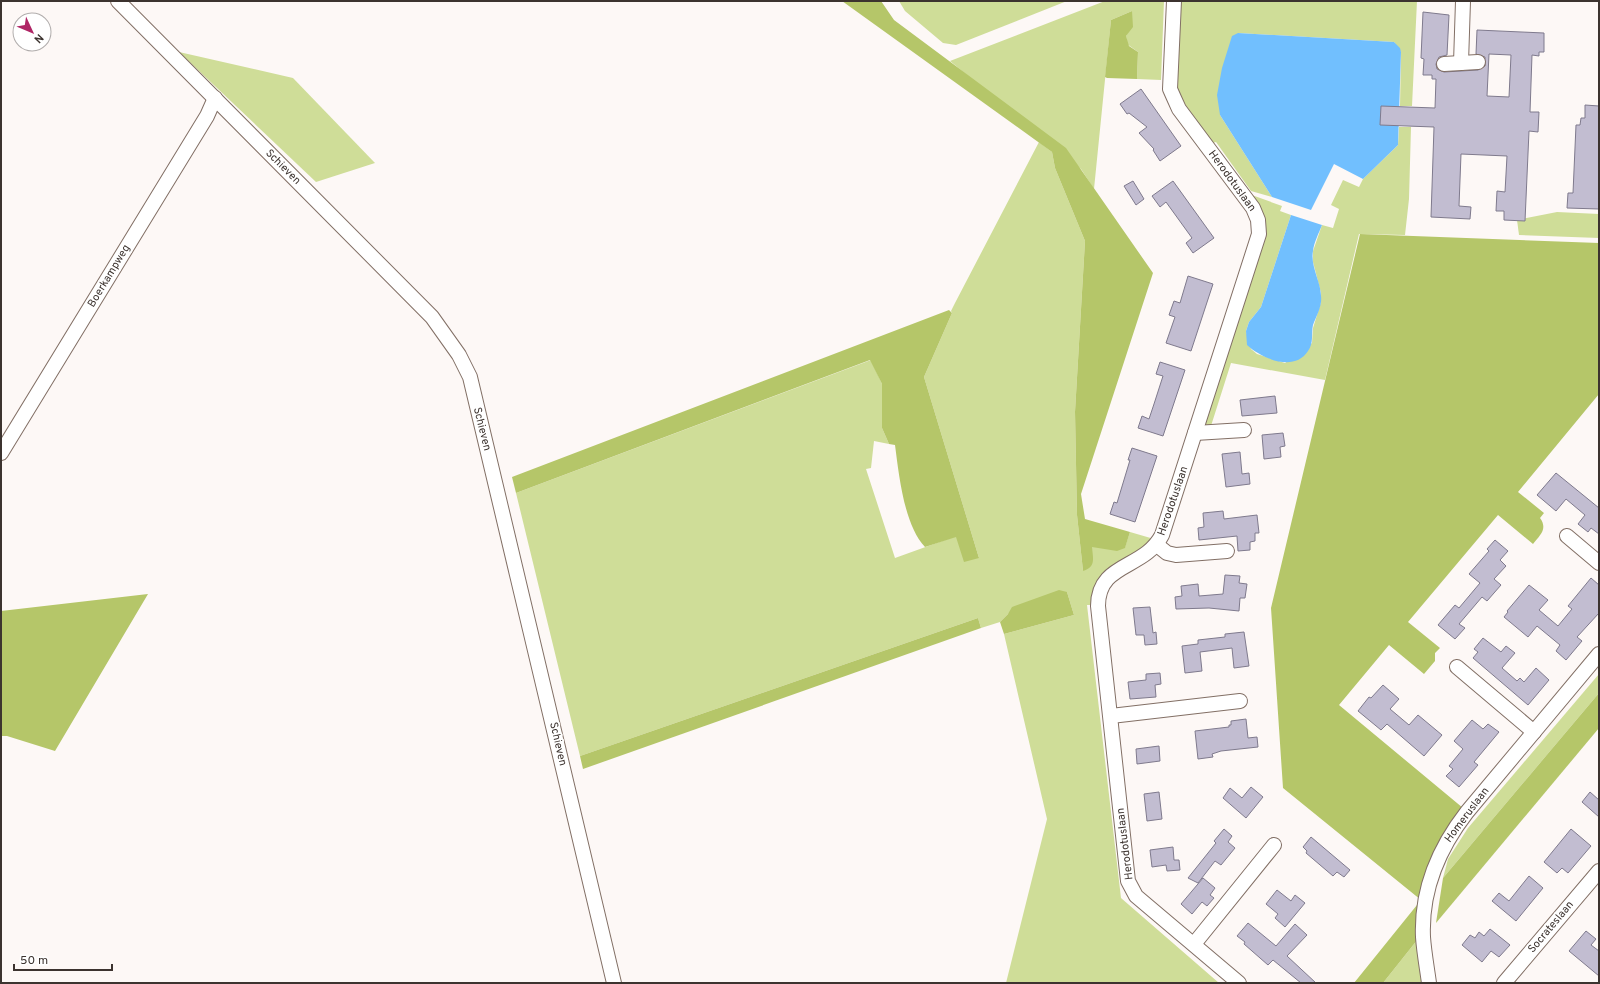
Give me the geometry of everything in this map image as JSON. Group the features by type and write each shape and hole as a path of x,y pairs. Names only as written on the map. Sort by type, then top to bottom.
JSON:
{"street":[{"name":"Schieven","path":"118,1 432,317 459,355 470,377 614,983"},
{"name":"Herodotuslaan","path":"1174,1 1170,89 1180,109 1253,208 1259,227 1257,242 1162,535 1157,545 1147,555 1110,575 1102,585 1098,595 1128,881 1136,896 1239,983"},
{"path":"1461,63 1463,1"},
{"path":"1444,64 1478,62"},
{"name":"Boerkampweg","path":"1,453 207,116 215,98"},
{"path":"1195,433 1244,430"},
{"path":"1567,536 1599,564"},
{"name":"Herodotuslaan","path":"1157,545 1167,552 1176,555 1227,551"},
{"name":"Homeruslaan","path":"1429,983 1423,937 1427,894 1436,863 1449,836 1458,823 1599,654"},
{"path":"1457,667 1534,732"},
{"path":"1111,716 1240,701"},
{"path":"1194,944 1274,845"},
{"name":"Socrateslaan","path":"1504,983 1599,871"}],"green space":[{"path":"842,1 881,1 894,20 1066,148 1153,273 1081,494 1085,519 1130,532 1125,548 1117,551 1092,547 1092,565 1083,571 1077,515 1075,412 1085,241 1055,168 1052,152"},
{"path":"899,1 1067,1 956,45 943,43 905,11"},
{"path":"1105,1 1164,1 1161,80 1137,79 1138,52 1127,44 1126,36 1132,11 1111,20 1094,189 1081,169 950,61"},
{"path":"1178,1 1417,1 1412,106 1400,106 1401,52 1394,42 1238,33 1220,115 1272,197 1251,191 1216,142 1213,143 1179,96 1176,84"},
{"path":"1132,11 1133,27 1126,36 1129,46 1138,52 1137,79 1107,78 1105,77 1111,20"},
{"path":"179,52 293,78 375,163 316,182"},
{"path":"1399,127 1411,127 1409,199 1405,235 1359,234 1325,380 1231,363 1210,429 1205,424 1265,237 1249,194 1282,206 1280,211 1291,215 1261,307 1249,322 1246,331 1251,349 1257,354 1285,363 1312,343 1313,328 1321,302 1321,293 1313,262 1313,251 1322,225 1333,228 1339,209 1331,205 1343,180 1359,187 1363,179 1398,145"},
{"path":"1039,142 1052,152 1055,168 1085,241 1075,412 1077,515 1083,571 1092,547 1125,547 1130,532 1154,539 1093,605 1087,605 1121,898 1219,983 1006,983 1047,819 1004,634 1074,615 1067,592 1008,614 1000,622 981,628 978,618 580,756 516,493 871,360 882,384 882,428 889,444 874,441 871,468 866,469 895,558 956,536 979,558 924,377 952,313 951,311"},
{"path":"1557,212 1599,214 1599,238 1519,235 1517,220"},
{"path":"1360,234 1599,243 1599,394 1518,492 1544,513 1540,518 1543,525 1542,532 1533,544 1498,515 1408,622 1440,648 1435,653 1435,661 1424,674 1389,645 1339,705 1463,808 1452,823 1418,939 1383,983 1354,983 1421,900 1283,788 1271,608"},
{"path":"949,310 952,313 924,377 979,558 964,562 956,537 925,547 918,538 907,513 898,470 895,445 889,444 882,428 882,384 870,360 516,493 512,477"},
{"path":"1059,590 1067,592 1074,615 1004,634 1000,622 1008,614 1012,607"},
{"path":"148,594 55,751 7,736 1,736 1,611"},
{"path":"978,618 981,628 583,769 580,756"},
{"path":"1599,674 1599,693 1443,878 1448,859 1468,828"},
{"path":"1599,693 1599,728 1436,923 1443,878"},
{"path":"1418,939 1423,983 1383,983"}],"water":[{"path":"1238,33 1394,42 1400,48 1401,52 1398,145 1363,179 1334,164 1311,210 1272,197 1220,115 1217,95 1222,68 1232,36"},
{"path":"1291,215 1322,225 1314,244 1313,251 1313,264 1320,289 1321,302 1313,325 1312,342 1310,348 1302,358 1295,361 1286,362 1260,355 1253,350 1247,345 1246,331 1249,322 1261,307"}],"building":[{"path":"1423,12 1449,15 1447,55 1439,57 1436,64 1437,69 1444,72 1478,70 1485,66 1485,57 1476,54 1477,30 1544,33 1544,52 1539,52 1539,56 1532,55 1530,112 1539,112 1538,132 1529,131 1525,221 1504,220 1504,211 1496,211 1497,191 1505,192 1507,156 1461,154 1459,206 1471,207 1470,219 1431,217 1434,127 1380,125 1381,106 1435,108 1436,79 1432,79 1432,75 1423,75 1424,59 1421,58","holes":["1489,54 1511,55 1509,97 1487,96"]},
{"path":"1141,89 1181,146 1160,161 1153,150 1154,149 1139,133 1147,127 1129,113 1127,114 1120,104"},
{"path":"1585,105 1599,106 1599,209 1567,208 1568,193 1573,193 1576,125 1580,125 1581,118 1585,118"},
{"path":"1133,181 1144,199 1136,205 1124,186"},
{"path":"1173,181 1214,238 1193,253 1186,243 1192,238 1166,202 1160,207 1152,196"},
{"path":"1188,276 1213,284 1191,351 1166,343 1175,317 1169,315 1174,301 1180,303"},
{"path":"1160,362 1185,370 1163,436 1138,428 1142,416 1149,419 1154,404 1163,376 1156,374"},
{"path":"1275,396 1277,413 1242,416 1240,400"},
{"path":"1283,433 1285,446 1280,447 1281,457 1264,459 1262,435"},
{"path":"1132,448 1157,456 1135,522 1110,514 1114,502 1117,503 1130,460 1128,460"},
{"path":"1240,452 1242,474 1249,473 1250,484 1226,487 1222,454"},
{"path":"1556,473 1599,508 1599,534 1591,528 1588,532 1578,524 1585,515 1566,499 1556,511 1537,495"},
{"path":"1223,511 1224,519 1257,515 1259,533 1255,533 1255,541 1250,542 1250,550 1238,551 1237,536 1199,540 1198,528 1204,527 1203,513"},
{"path":"1495,540 1508,551 1500,560 1506,566 1494,579 1501,585 1487,601 1482,597 1459,624 1465,628 1455,639 1438,625 1455,605 1459,608 1480,583 1469,574 1489,551 1487,549"},
{"path":"1225,575 1240,576 1239,583 1247,584 1245,598 1240,598 1239,611 1209,608 1176,609 1175,597 1182,596 1181,586 1198,584 1199,596 1223,594"},
{"path":"1591,578 1599,585 1599,613 1577,637 1582,641 1566,660 1556,651 1560,645 1537,626 1528,637 1504,617 1508,612 1507,611 1529,585 1548,600 1539,610 1558,626 1572,609 1568,606"},
{"path":"1150,607 1153,633 1156,632 1157,644 1145,645 1144,635 1136,635 1133,608"},
{"path":"1244,632 1249,666 1234,668 1232,648 1200,652 1202,671 1185,673 1182,646 1198,644 1198,640 1225,637 1225,634"},
{"path":"1483,638 1501,652 1506,646 1515,653 1502,668 1517,681 1520,678 1524,682 1536,668 1549,680 1528,705 1473,658 1478,652 1474,649"},
{"path":"1160,673 1161,684 1155,685 1156,697 1130,699 1128,682 1146,680 1146,674"},
{"path":"1383,685 1399,699 1390,709 1409,725 1418,715 1442,735 1424,756 1387,724 1381,730 1358,711 1369,697 1371,698"},
{"path":"1246,719 1248,738 1257,737 1258,747 1221,751 1212,754 1213,757 1198,759 1195,731 1229,727 1229,725 1231,725 1231,721"},
{"path":"1472,720 1483,729 1488,724 1499,732 1474,762 1478,765 1459,787 1446,776 1453,769 1449,766 1463,749 1454,741"},
{"path":"1159,746 1160,761 1137,764 1136,749"},
{"path":"1251,787 1263,797 1246,818 1223,798 1230,788 1242,798"},
{"path":"1159,792 1162,819 1147,821 1144,794"},
{"path":"1590,792 1599,800 1599,817 1582,802"},
{"path":"1224,829 1232,836 1228,842 1235,848 1221,865 1215,861 1198,883 1188,878 1216,843 1214,841"},
{"path":"1571,829 1591,846 1568,873 1562,868 1557,873 1544,862"},
{"path":"1311,837 1350,870 1344,877 1337,872 1333,876 1306,853 1307,851 1303,847"},
{"path":"1173,847 1174,860 1179,860 1180,870 1167,871 1166,865 1152,867 1150,850"},
{"path":"1529,876 1543,888 1516,921 1492,901 1499,893 1509,901"},
{"path":"1203,878 1215,888 1210,895 1214,898 1207,906 1202,902 1192,914 1181,904"},
{"path":"1277,890 1291,901 1295,895 1305,903 1285,927 1275,918 1278,914 1266,904"},
{"path":"1248,923 1276,946 1295,924 1307,935 1287,956 1316,983 1301,983 1273,960 1268,965 1244,944 1245,942 1237,936"},
{"path":"1490,929 1510,945 1499,957 1491,951 1482,962 1462,945 1470,935 1475,938 1479,932 1484,936"},
{"path":"1586,931 1596,939 1591,945 1599,951 1599,976 1569,951"}]}
